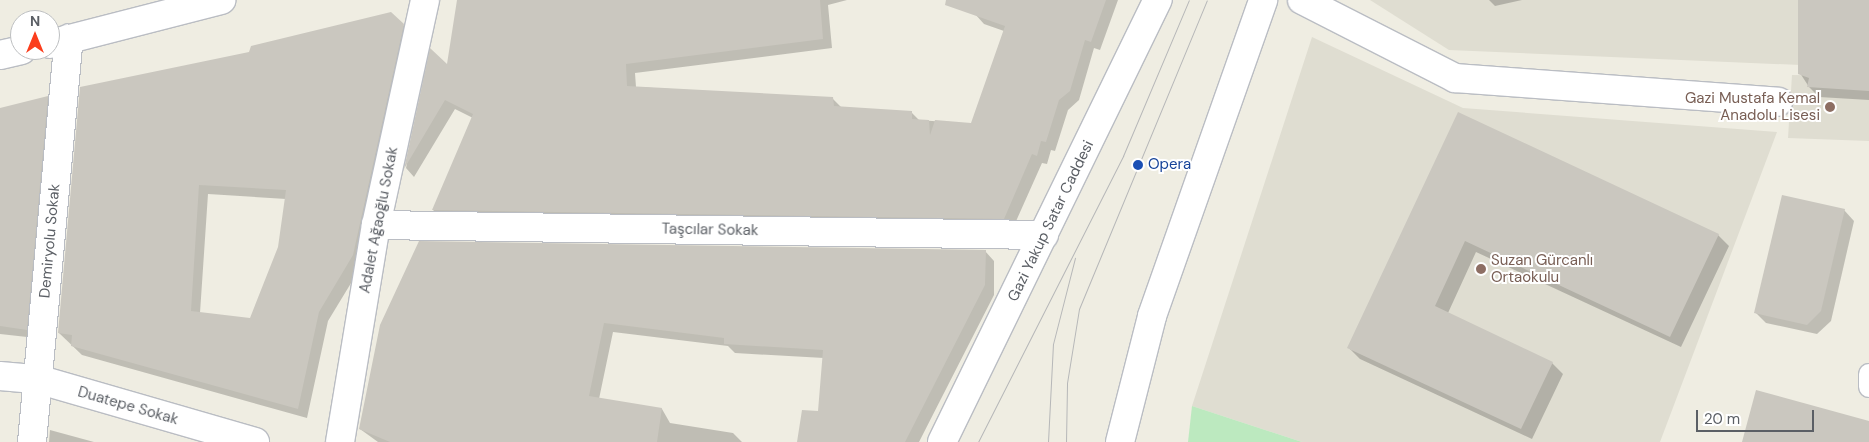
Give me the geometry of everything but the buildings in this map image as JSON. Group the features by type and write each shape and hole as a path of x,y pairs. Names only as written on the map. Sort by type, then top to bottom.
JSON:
{"street":[{"path":"60,41 221,0"},
{"name":"Adalet Ağaoğlu Sokak","path":"340,442 376,225 424,0"},
{"path":"1120,442 1152,316 1263,0"},
{"path":"1302,0 1455,78 1778,102"},
{"name":"Gazi Yakup Satar Caddesi","path":"942,442 1156,3"},
{"name":"Demiryolu Sokak","path":"32,442 58,60"},
{"name":"Taşcılar Sokak","path":"376,225 1044,235"},
{"name":"Duatepe Sokak","path":"0,376 37,379 255,442"}],"lane":[{"path":"1869,374 1869,387"}],"shaded area":[{"path":"1370,0 1869,0 1869,68 1449,50"},
{"name":"Suzan Gürcanlı Ortaokulu","path":"1312,37 1463,108 1777,132 1660,442 1302,442 1192,406"},
{"name":"Gazi Mustafa Kemal Anadolu Lisesi","path":"1792,75 1869,76 1869,141 1788,138"}],"green space":[{"path":"1192,406 1302,442 1188,442"}],"tram line":[{"path":"978,442 1123,156 1189,0"},
{"path":"1066,442 1067,383 1079,309 1207,0"},
{"path":"1048,442 1053,344 1075,258"}],"place":[{"name":"Gazi Mustafa Kemal Anadolu Lisesi","path":"1830,107"},
{"name":"Opera","path":"1138,165"},
{"name":"Suzan Gürcanlı Ortaokulu","path":"1481,269"}]}
